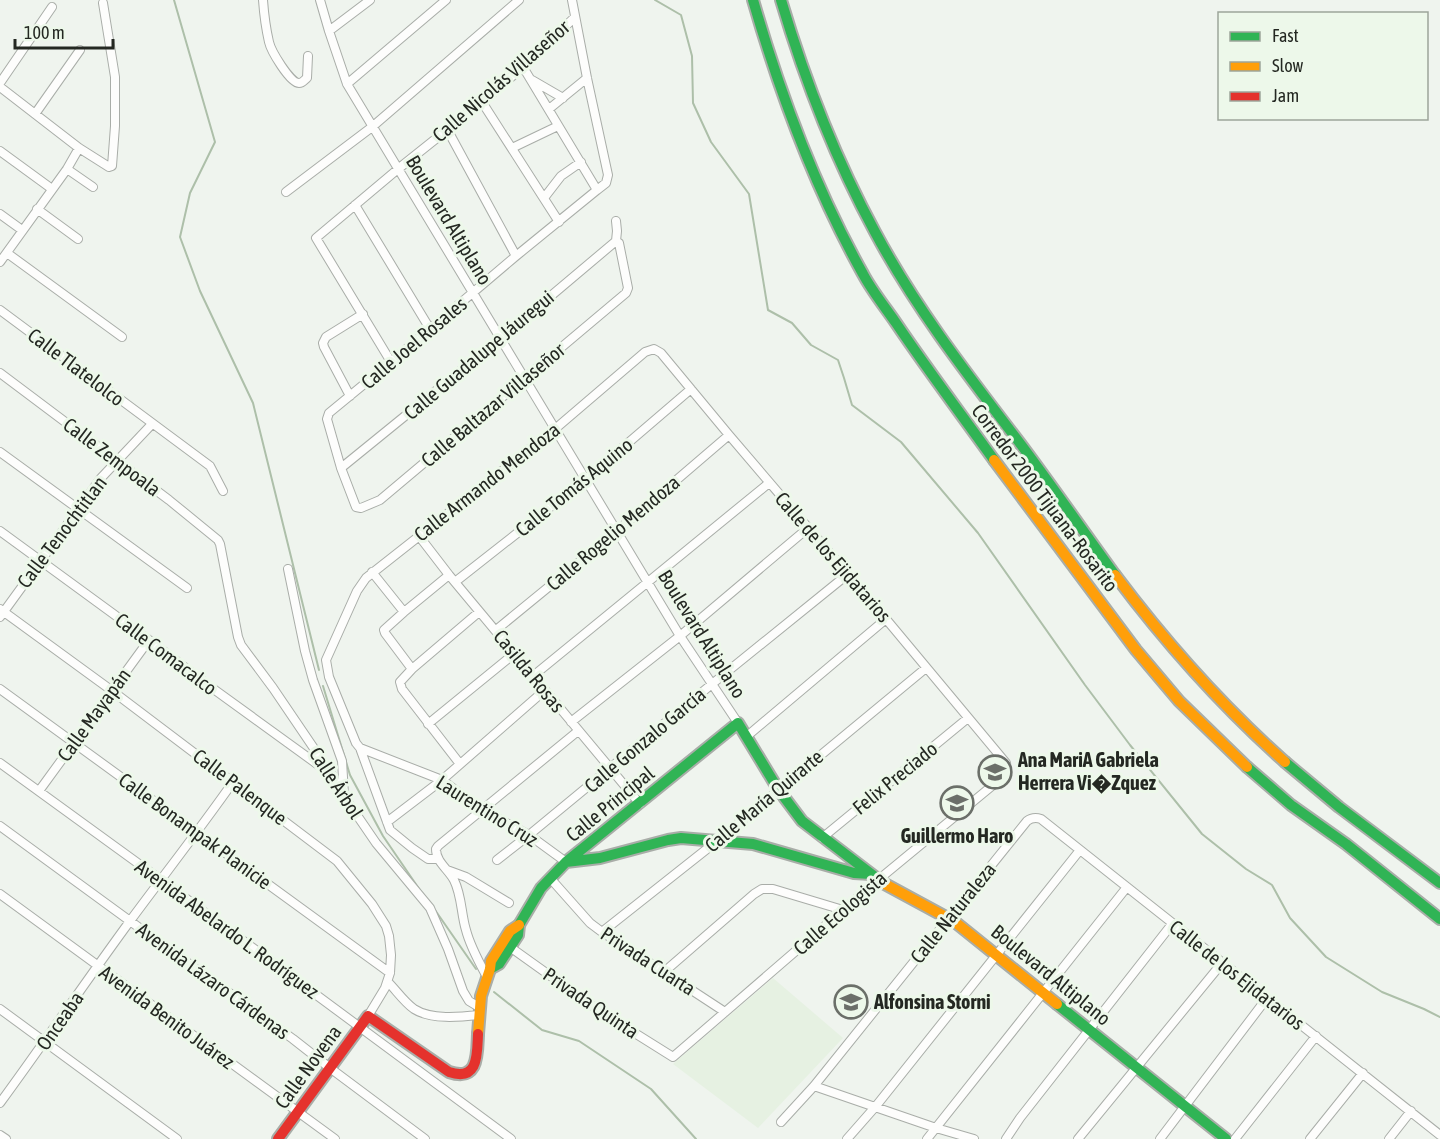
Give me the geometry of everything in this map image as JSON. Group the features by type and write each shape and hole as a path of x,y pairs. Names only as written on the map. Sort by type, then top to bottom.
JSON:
{"main road":[{"name":"Corredor 2000 Tijuana-Rosarito","path":"753,0 765,42 808,159 837,224 864,276 924,365 1136,650 1186,707 1254,774 1440,919"},
{"name":"Corredor 2000 Tijuana-Rosarito","path":"781,0 791,37 829,141 862,210 893,264 947,347 1126,588 1184,661 1281,759 1317,790 1440,883"},
{"name":"Boulevard Altiplano","path":"738,723 796,816 875,877 949,918 1226,1139"},
{"name":"Calle Principal","path":"488,973 510,948 518,935 519,925 541,888 566,862 738,723"},
{"path":"566,862 600,858 674,838 717,840 753,844 875,877"},
{"name":"Calle Principal","path":"368,1016 441,1068 456,1075 470,1072 474,1067 478,1051 481,996 491,961 510,931 519,925"},
{"name":"Calle Novena","path":"278,1139 368,1016"}],"street":[{"path":"263,0 269,43 274,55 293,80 298,83 307,78 308,57"},
{"name":"Boulevard Altiplano","path":"320,0 347,84 680,636 738,723"},
{"path":"329,32 370,0"},
{"path":"347,84 446,0"},
{"path":"285,192 372,127 519,0"},
{"path":"549,109 586,78 572,0"},
{"path":"52,7 0,85 80,148 109,167 113,163 115,135 115,77 103,3"},
{"name":"Calle Nicolás Villaseñor","path":"363,314 316,237 482,102 523,67 575,17"},
{"path":"35,114 80,50"},
{"path":"523,67 597,190"},
{"name":"Calle Joel Rosales","path":"341,468 327,417 328,413 606,183 608,175 586,78"},
{"path":"531,80 563,98"},
{"path":"482,102 559,222"},
{"path":"512,148 558,126"},
{"path":"447,129 516,256"},
{"path":"0,262 80,148"},
{"path":"0,151 52,189"},
{"path":"544,198 554,183 580,162"},
{"path":"67,169 93,187"},
{"path":"355,205 430,329"},
{"path":"37,209 78,239"},
{"path":"0,214 22,230"},
{"path":"616,221 616,242"},
{"name":"Calle Baltazar Villaseñor","path":"341,468 356,507 362,508 380,500 628,291 619,243 616,242"},
{"name":"Calle Guadalupe Jáuregui","path":"341,468 616,242"},
{"path":"7,253 122,338"},
{"name":"Calle Tlatelolco","path":"0,310 152,424"},
{"path":"350,396 324,347 326,337 363,314 391,362"},
{"name":"Calle de los Ejidatarios","path":"654,349 661,353 849,574 1006,763 1008,770"},
{"name":"Calle Armando Mendoza","path":"328,677 326,660 361,584 372,572 555,429 645,352 654,349"},
{"name":"Calle Zempoala","path":"0,373 169,500 214,536 220,544"},
{"name":"Calle Tomás Aquino","path":"455,582 586,479 691,389"},
{"path":"152,424 210,466 223,490"},
{"name":"Calle Tenochtitlan","path":"1,612 101,478 152,424"},
{"name":"Calle Rogelio Mendoza","path":"496,630 729,435"},
{"path":"0,452 188,588"},
{"path":"533,676 770,483"},
{"path":"571,722 680,636 808,528"},
{"name":"Calle Comacalco","path":"0,531 332,775"},
{"name":"Casilda Rosas","path":"419,536 448,575 640,804"},
{"name":"Calle Árbol","path":"220,544 241,645 273,688 376,843 430,908 448,949 462,991 479,1011"},
{"path":"288,569 313,680 342,761 344,795"},
{"path":"372,572 404,612"},
{"name":"Calle Gonzalo García","path":"497,860 849,574"},
{"path":"412,669 384,631 448,575"},
{"name":"Calle Palenque","path":"1,612 111,690 337,861 372,904 386,926 391,955 389,977"},
{"path":"460,764 400,686 402,679 412,669 480,612"},
{"path":"746,737 886,619"},
{"name":"Calle Mayapán","path":"39,791 148,640"},
{"path":"428,724 515,654"},
{"name":"Calle María Quirarte","path":"602,932 926,668"},
{"path":"313,680 328,677 360,748 390,831 428,859 437,856"},
{"name":"Calle Bonampak Planicie","path":"0,688 198,832 389,977 413,1008 448,1017 479,1011"},
{"path":"387,822 442,780 544,690"},
{"name":"Felix Preciado","path":"822,838 968,718"},
{"path":"488,973 466,931 456,885 437,856 438,846 578,731"},
{"name":"Laurentino Cruz","path":"360,748 442,780 482,810 529,836 566,862"},
{"name":"Avenida Abelardo L. Rodríguez","path":"0,763 511,1139"},
{"name":"Calle Ecologista","path":"673,1057 843,910 875,877 1004,776 1008,770"},
{"name":"Onceaba","path":"0,1103 233,782"},
{"name":"Calle de los Ejidatarios","path":"1034,817 1041,819 1440,1135"},
{"name":"Calle Naturaleza","path":"781,1122 814,1086 1027,821 1034,817"},
{"name":"Avenida Lázaro Cárdenas","path":"0,826 293,1039 425,1139"},
{"path":"847,1139 876,1106 1080,850"},
{"path":"446,869 466,877 509,903"},
{"name":"Privada Cuarta","path":"550,878 590,923 725,1012"},
{"path":"927,1139 1126,888"},
{"path":"664,972 762,889 773,889 843,910"},
{"name":"Avenida Benito Juárez","path":"0,894 335,1139"},
{"path":"1005,1139 1172,924"},
{"name":"Privada Quinta","path":"510,948 598,1010 673,1057"},
{"path":"1078,1139 1222,963"},
{"path":"368,1016 389,977"},
{"path":"1160,1139 1267,998"},
{"path":"0,1009 177,1139"},
{"path":"1235,1139 1316,1036"},
{"path":"1310,1139 1364,1073"},
{"path":"814,1086 974,1139"},
{"path":"1389,1139 1411,1112"},
{"path":"0,1135 6,1139"}],"shaded area":[{"path":"773,978 843,1038 758,1128 673,1064"}],"waterway":[{"path":"174,0 215,142 190,193 180,237 200,291 253,403 319,670"},
{"path":"655,0 681,15 692,56 693,103 711,142 749,194 768,310 792,323 811,345 838,360 852,405 901,442 978,533 1085,685 1202,834 1246,869 1272,885 1290,918 1326,957 1382,992 1440,1017"},
{"path":"323,686 350,775 383,836 424,896"},
{"path":"435,910 476,969"},
{"path":"494,992 542,1030 579,1041 651,1089 696,1139"}],"traffic: fast":[{"path":"753,0 800,140 846,241 874,293 994,460"},
{"path":"781,0 800,60 834,147 860,204 891,260 942,340 1115,575"},
{"path":"490,969 499,964 518,935 519,925 541,888 566,862 738,723 778,789 802,821 883,883"},
{"path":"1285,762 1339,807 1440,883"},
{"path":"1247,767 1291,805 1346,844 1440,919"},
{"path":"566,862 600,858 681,838 753,844 854,873 871,874"},
{"path":"1057,1004 1226,1139"}],"traffic: slow":[{"path":"994,460 1136,650 1179,701 1247,767"},
{"path":"1115,575 1196,673 1239,719 1285,762"},
{"path":"883,883 955,922 1057,1004"},
{"path":"478,1034 481,996 491,961 510,931 519,925"}],"traffic: jam":[{"path":"278,1139 368,1016 449,1072 459,1074 471,1070 474,1064 478,1034"}],"place":[{"name":"Ana MariA Gabriela Herrera Vi�Zquez","path":"995,772"},
{"name":"Guillermo Haro","path":"957,803"},
{"name":"Alfonsina Storni","path":"851,1002"}]}
